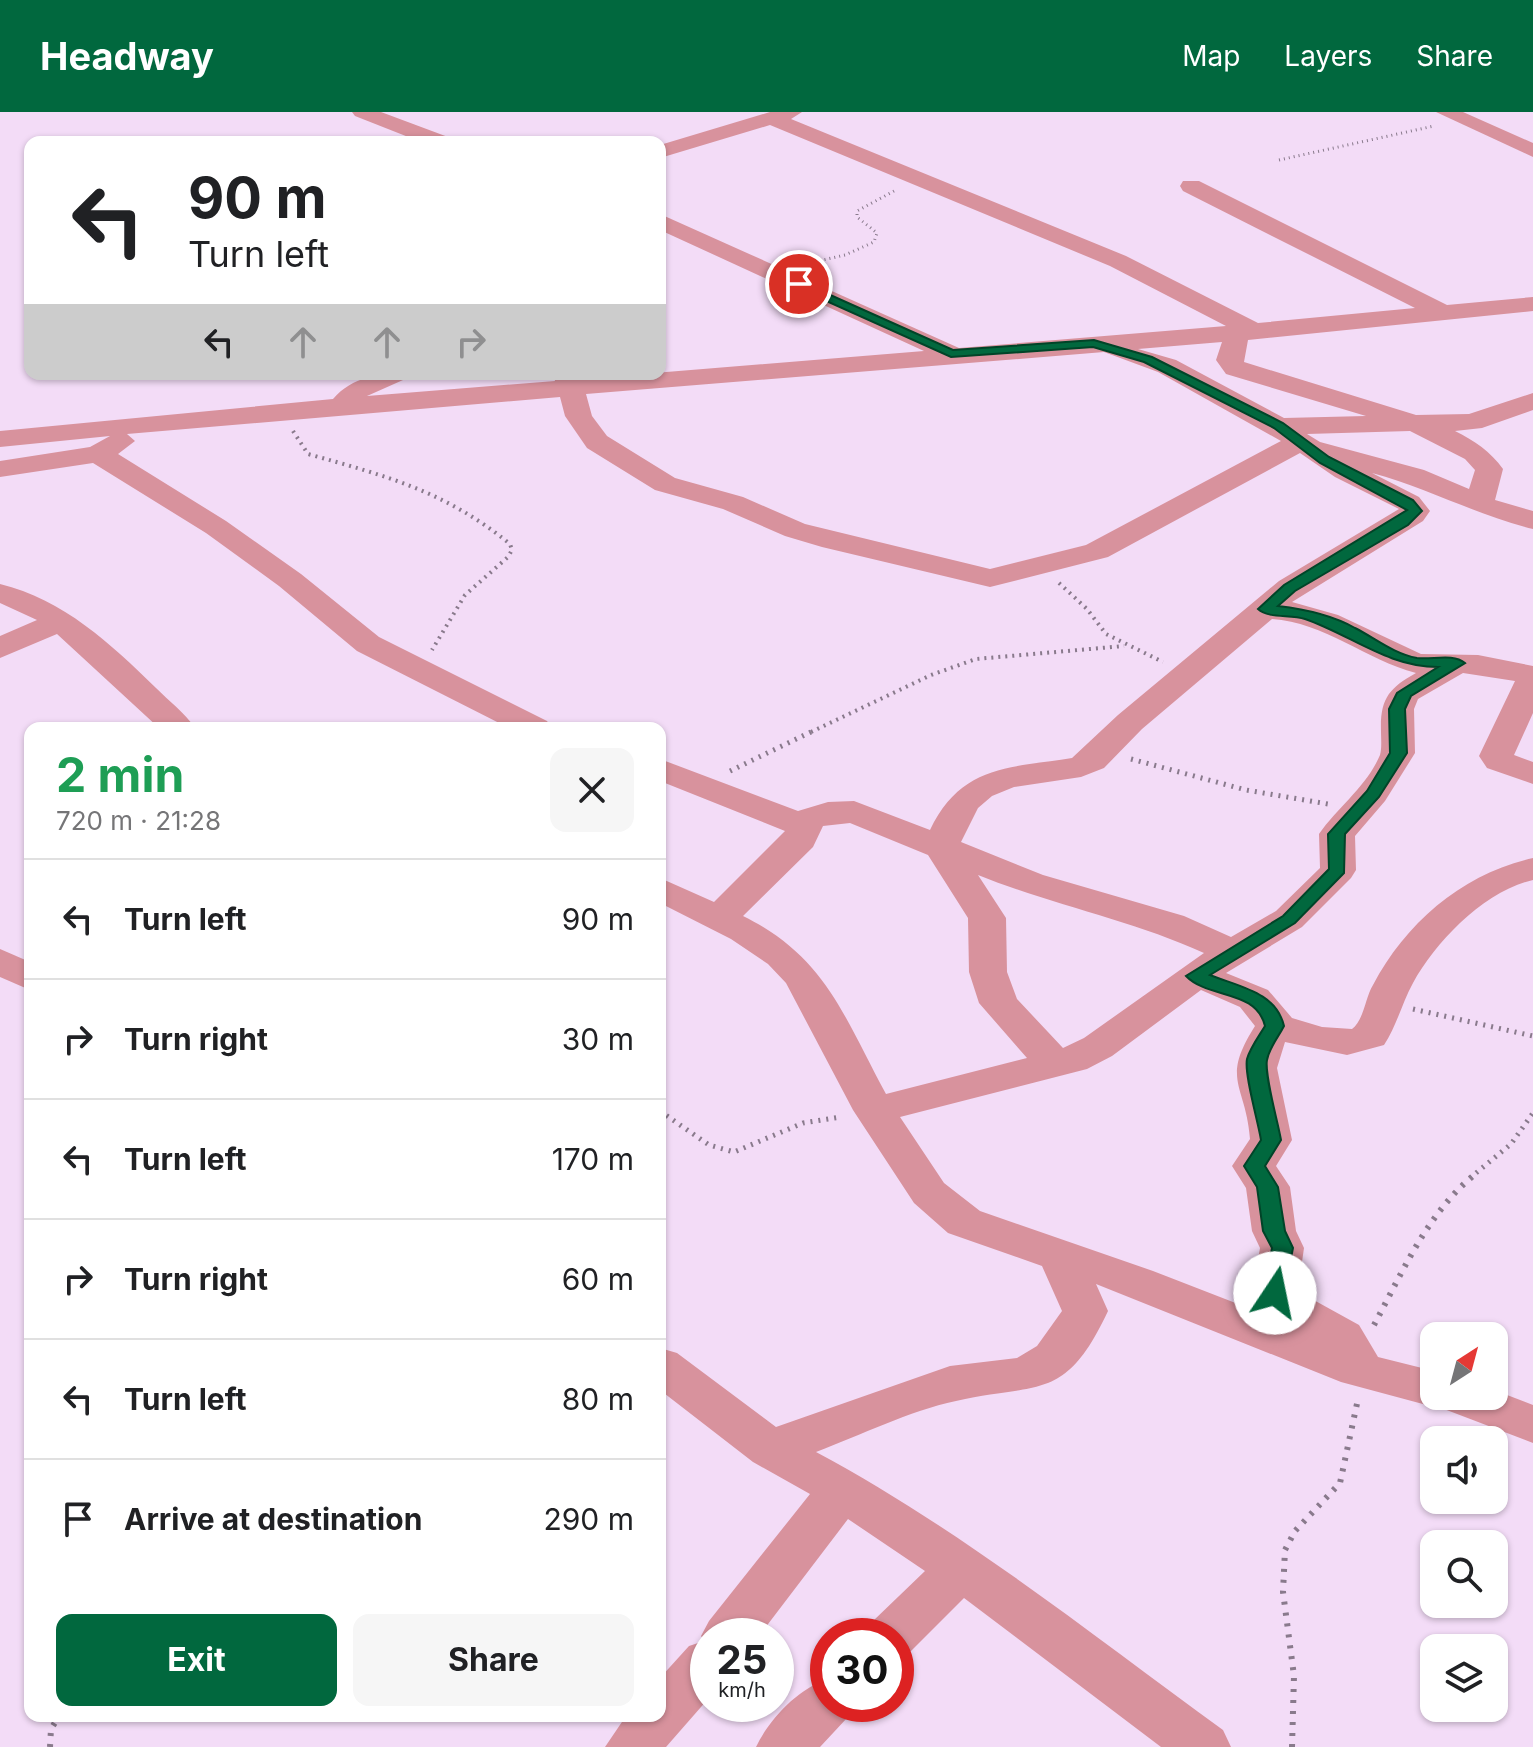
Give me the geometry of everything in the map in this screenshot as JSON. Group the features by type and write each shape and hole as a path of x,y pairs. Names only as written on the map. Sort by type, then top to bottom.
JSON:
{"street":[{"path":"362,112 424,136"},
{"path":"666,150 782,115 921,181 1131,267 1245,332"},
{"path":"1456,115 1529,143"},
{"path":"1191,186 1447,314"},
{"path":"666,224 951,354"},
{"path":"666,242 688,234"},
{"path":"666,375 1245,332 1533,304"},
{"path":"1245,332 1229,360 1235,368 1408,421 1485,461 1489,469 1479,504"},
{"path":"941,846 953,815 985,784 1081,767 1290,588 1403,522 1415,511 1409,503 1345,471 1296,439 1167,366 1094,343"},
{"path":"339,407 355,392 381,380"},
{"path":"0,439 595,380"},
{"path":"568,382 579,416 597,442 641,472 676,488 733,503 795,530 889,556 943,564 983,577 1005,577 1097,551 1296,439 1408,421 1472,422 1533,401"},
{"path":"0,469 98,454 118,442 183,421"},
{"path":"1296,439 1414,476 1479,504 1533,520"},
{"path":"98,454 216,527 290,580 349,631 412,668 523,722"},
{"path":"0,593 17,597 59,622 110,664 172,722"},
{"path":"1265,609 1302,613 1347,629 1387,652 1415,662 1457,663 1533,677 1496,756 1499,761 1533,774"},
{"path":"0,648 59,622"},
{"path":"874,1110 1056,1065 1098,1047 1196,976 1289,919 1338,870 1337,834 1398,753 1397,709 1404,693 1457,663"},
{"path":"666,771 799,822 806,831 720,917"},
{"path":"799,822 828,813 854,812 1084,901 1171,924 1233,952"},
{"path":"941,846 987,918 988,972 999,1003 1056,1065"},
{"path":"1275,1026 1329,1040 1365,1039 1374,1031 1393,982 1443,919 1507,873 1533,869"},
{"path":"666,892 720,917 782,956 803,978 874,1110 929,1193 950,1212 981,1230 1420,1384"},
{"path":"0,961 24,975"},
{"path":"1196,976 1260,1001 1271,1011 1275,1026 1257,1058 1256,1075 1263,1092 1271,1140 1254,1166 1268,1187 1274,1231 1282,1248 1275,1293 1289,1307 1343,1334 1357,1363"},
{"path":"770,1449 950,1384 1015,1378 1054,1358 1076,1330 1085,1311 1060,1256"},
{"path":"666,1370 770,1449 843,1489 960,1569 1203,1747"},
{"path":"1496,1410 1533,1425"},
{"path":"742,1618 843,1489"},
{"path":"910,1618 960,1569"},
{"path":"666,1709 690,1682"},
{"path":"784,1747 810,1720"}],"path":[{"path":"1279,160 1456,115"},
{"path":"749,262 799,264 862,248 878,237 857,217 857,211 882,196 921,181"},
{"path":"292,411 292,430 308,454 410,483 478,518 510,544 512,550 508,557 462,598 449,620 443,640 412,668"},
{"path":"1039,568 1070,591 1106,634 1124,646 1192,673"},
{"path":"706,787 777,745 931,675 976,659 1124,646"},
{"path":"1103,750 1246,790 1360,807"},
{"path":"1386,1002 1455,1021 1533,1036"},
{"path":"666,1115 709,1145 734,1152 803,1123 874,1110"},
{"path":"1292,1747 1294,1676 1281,1567 1285,1550 1295,1531 1340,1483 1355,1418 1357,1363 1418,1243 1454,1191 1511,1144 1533,1113"},
{"path":"50,1747 51,1729 55,1722"}],"route":[{"path":"799,284 951,354 1094,343 1167,366 1286,430 1325,460 1409,503 1415,511 1403,522 1290,588 1265,609 1292,610 1347,629 1404,659 1434,665 1457,663 1420,681 1404,693 1397,709 1398,753 1373,794 1337,834 1338,870 1289,919 1196,976 1260,1001 1271,1011 1275,1026 1257,1058 1256,1075 1263,1092 1271,1140 1254,1166 1268,1187 1274,1231 1282,1248 1275,1293"}]}
